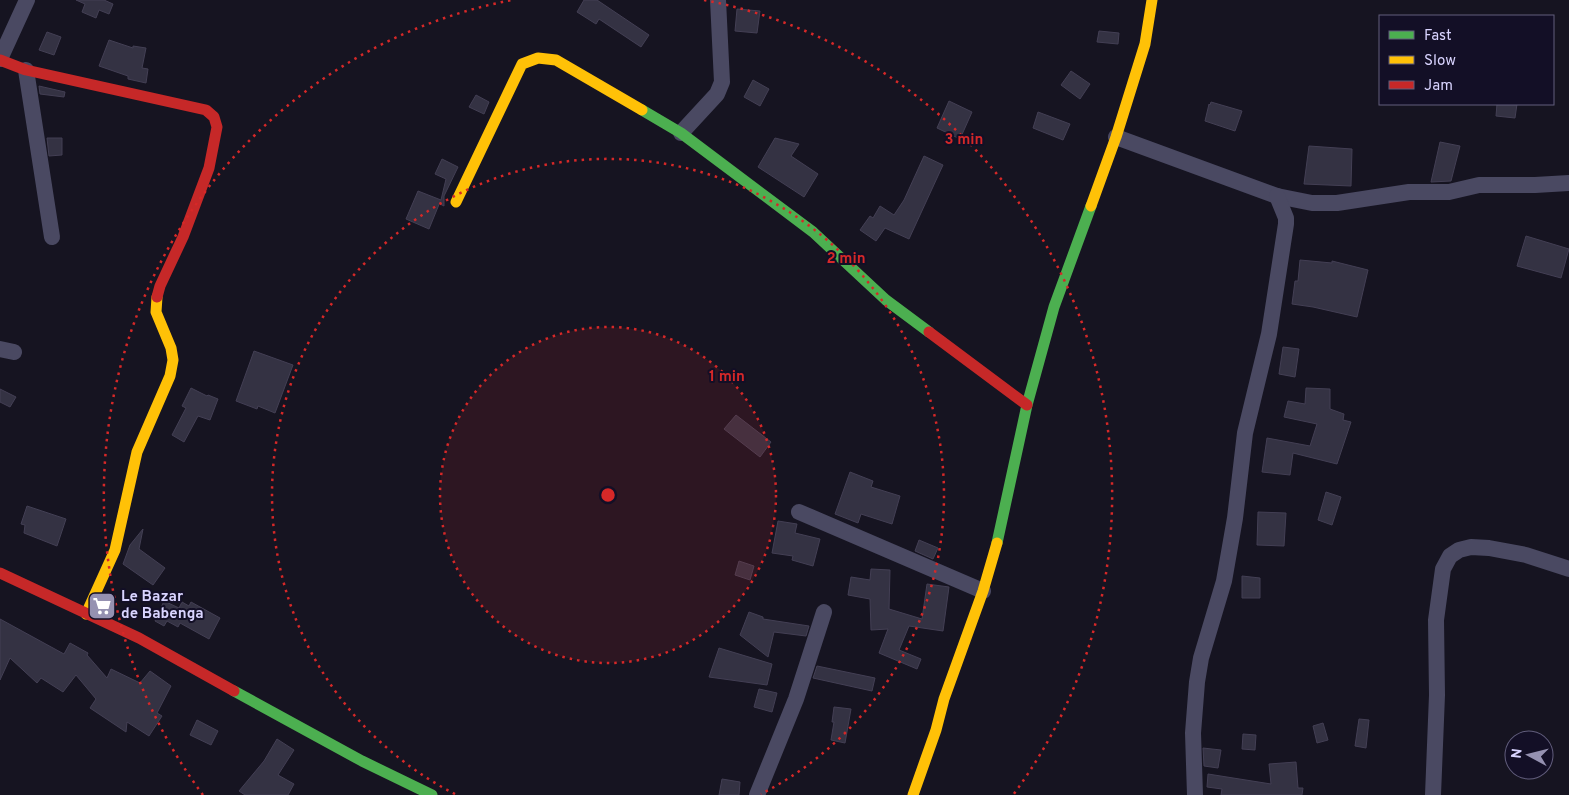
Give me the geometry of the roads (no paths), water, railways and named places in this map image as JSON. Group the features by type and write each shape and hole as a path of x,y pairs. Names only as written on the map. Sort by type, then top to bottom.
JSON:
{"street":[{"path":"27,0 0,60 26,70 206,110 214,117 217,127 208,168 183,236 160,286 156,301 156,312 172,348 173,360 170,376 137,452 115,550 86,614"},
{"path":"681,133 717,94 722,82 718,0"},
{"path":"913,795 936,730 944,699 983,591 1000,532 1027,405 1054,307 1116,137 1145,44 1152,0"},
{"path":"456,202 522,64 530,58 540,57 556,60 681,133 812,232 886,300 1027,405"},
{"path":"26,70 52,237"},
{"path":"1116,137 1277,196 1312,203 1337,202 1409,192 1449,192 1479,185 1569,183"},
{"path":"1195,795 1193,733 1197,682 1201,658 1224,582 1235,518 1244,433 1269,334 1286,224 1286,218 1277,196"},
{"path":"799,512 983,591"},
{"path":"1433,795 1437,695 1436,620 1443,569 1450,556 1459,550 1471,547 1489,548 1526,555 1569,569"},
{"path":"0,572 156,647 307,732 432,795"},
{"path":"757,795 796,699 824,612"}],"place":[{"name":"Le Bazar de Babenga","path":"102,606"}]}
